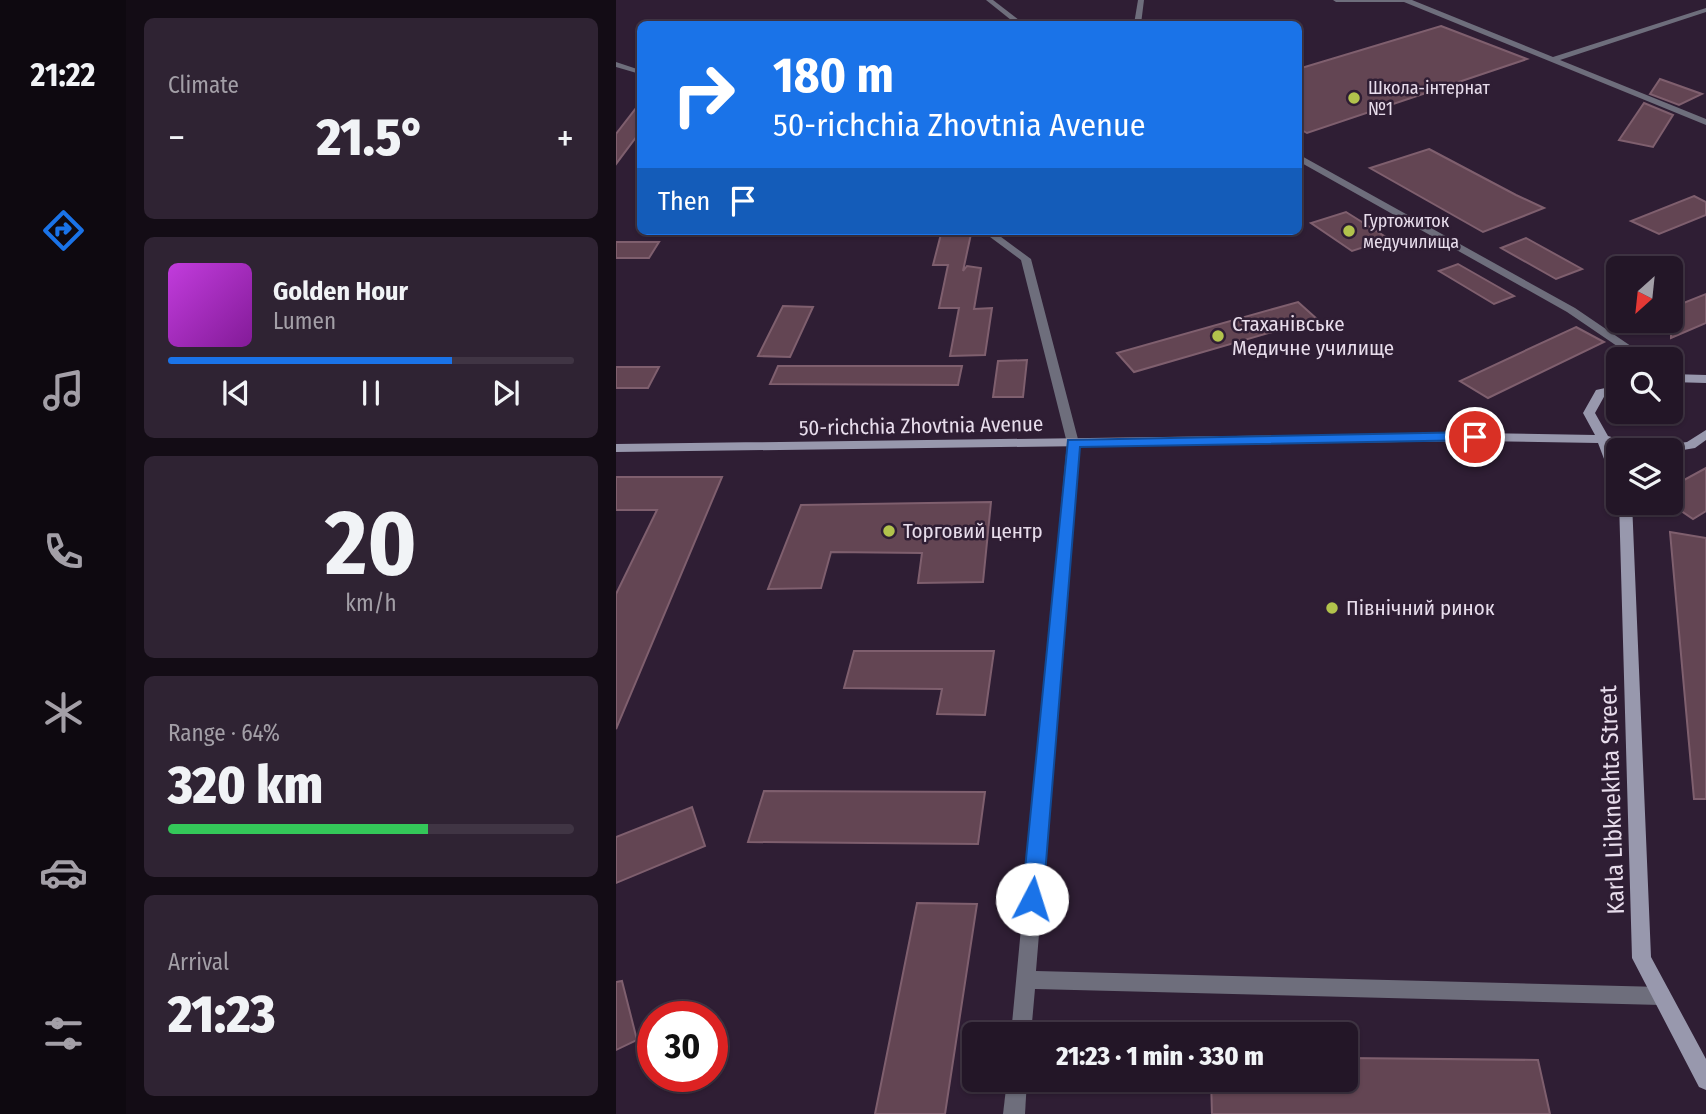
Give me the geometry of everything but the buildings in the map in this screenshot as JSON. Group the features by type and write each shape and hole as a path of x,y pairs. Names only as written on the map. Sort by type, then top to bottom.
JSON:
{"street":[{"path":"989,0 1016,21"},
{"path":"1138,21 1142,0"},
{"path":"1336,0 1405,0 1706,122"},
{"path":"1552,60 1706,10"},
{"path":"616,64 637,71"},
{"path":"1302,159 1571,310 1626,347"},
{"path":"993,235 1026,259 1073,443 1022,1022"},
{"path":"1683,378 1706,379"},
{"path":"1606,391 1600,393 1589,413 1606,447"},
{"path":"1683,446 1691,445 1706,434"},
{"name":"50-richchia Zhovtnia Avenue","path":"616,448 1475,437 1603,439"},
{"name":"Karla Libknekhta Street","path":"1625,515 1642,958 1706,1080"},
{"path":"1025,980 1661,996"},
{"path":"1014,1114 1016,1092"}],"place":[{"name":"Школа-інтернат №1","path":"1354,98"},
{"name":"Гуртожиток медучилища","path":"1349,231"},
{"name":"Стаханівське Медичне училище","path":"1218,336"},
{"name":"Торговий центр","path":"889,531"},
{"name":"Північний ринок","path":"1332,608"}],"route":[{"path":"1032,899 1073,443 1475,437"}]}
